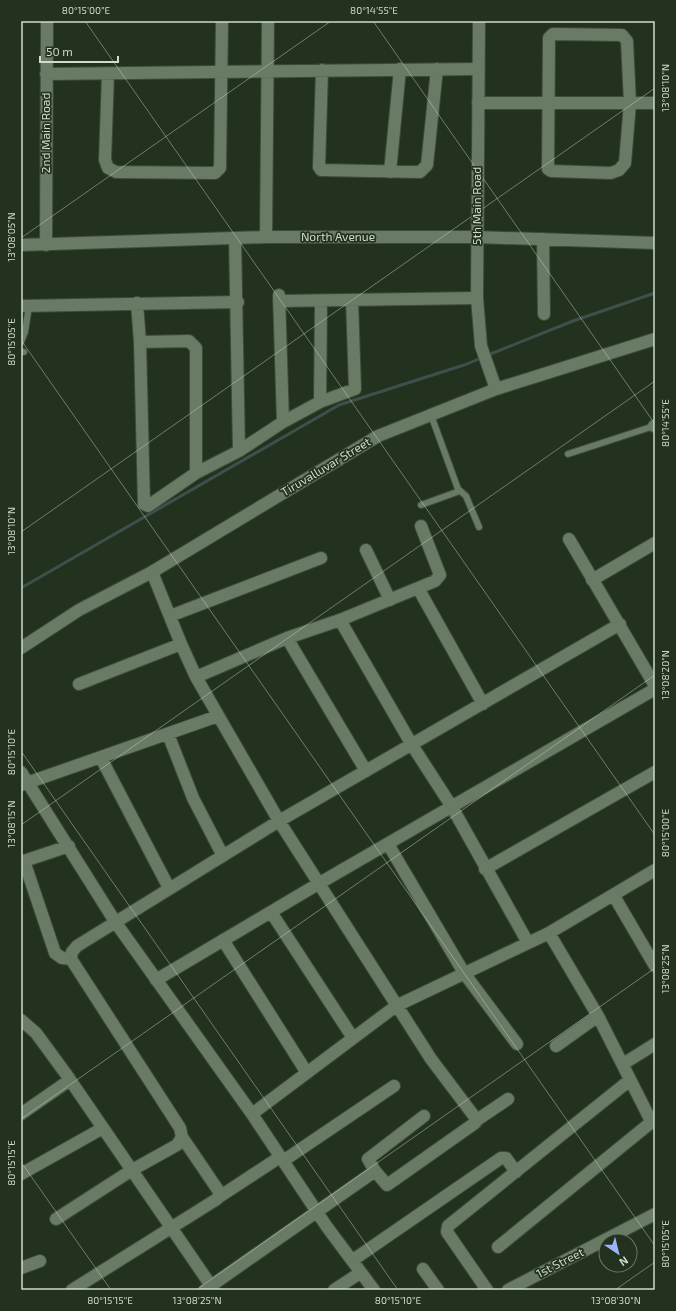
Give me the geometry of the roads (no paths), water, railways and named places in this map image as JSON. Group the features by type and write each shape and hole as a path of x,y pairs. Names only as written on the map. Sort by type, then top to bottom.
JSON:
{"street":[{"name":"2nd Main Road","path":"46,21 46,245"},
{"path":"108,74 105,160 108,168 116,172 215,173 220,168 220,71 222,21"},
{"path":"266,237 268,21"},
{"name":"5th Main Road","path":"479,21 476,237 477,298 481,346 496,389"},
{"path":"618,34 625,37 629,46 630,104 625,163 619,170 611,173 551,171 548,169 548,102 550,36 618,34"},
{"path":"390,172 400,69"},
{"path":"322,70 318,167 321,170 420,172 427,165 437,69"},
{"path":"46,74 267,70 478,69"},
{"path":"478,103 655,103"},
{"name":"North Avenue","path":"21,245 266,237 476,237 655,243"},
{"path":"235,238 238,302 239,452"},
{"path":"543,239 544,314"},
{"path":"282,422 279,298 321,301 477,298"},
{"path":"137,304 140,342 144,504 150,506 196,473 239,452 282,422 320,402 355,389 352,300"},
{"path":"320,402 321,301"},
{"path":"25,306 238,302"},
{"name":"Tiruvalluvar Street","path":"21,648 79,610 152,572 378,436 496,389 655,338"},
{"path":"140,342 189,341 196,348 196,473"},
{"path":"196,677 287,638 340,620 435,581 440,575 421,526"},
{"path":"569,539 655,686"},
{"path":"592,580 655,543"},
{"path":"366,550 390,600"},
{"path":"170,616 321,558"},
{"path":"152,572 180,644 196,677 279,821 431,1059 477,1120"},
{"path":"418,588 483,704"},
{"path":"340,620 412,745 452,807 485,869 528,941"},
{"path":"219,1197 219,1191 182,1137 180,1128 71,959 72,952 77,946 279,821 620,624"},
{"path":"287,638 366,771"},
{"path":"79,684 180,644"},
{"path":"156,980 318,884 655,689"},
{"path":"25,783 101,758 218,716"},
{"path":"168,734 193,798 223,856"},
{"path":"101,758 169,888"},
{"path":"21,772 25,783 69,846 116,923 252,1114 316,1211 353,1260 360,1273 374,1290"},
{"path":"485,869 655,772"},
{"path":"388,844 464,973 517,1044"},
{"path":"69,846 22,862 55,953 62,958 71,959"},
{"path":"252,1114 396,1006 528,941 549,933 614,896 655,870"},
{"path":"614,896 654,963"},
{"path":"270,912 353,1038"},
{"path":"498,1247 654,1120 646,1111 598,1016 549,933"},
{"path":"224,940 306,1073"},
{"path":"556,1046 598,1016"},
{"path":"21,1020 36,1033 70,1080 132,1170 210,1289 316,1211 375,1171"},
{"path":"623,1064 655,1044"},
{"path":"21,1114 70,1080"},
{"path":"487,1290 447,1229 630,1080"},
{"path":"72,1290 170,1227 282,1159 394,1086"},
{"path":"424,1116 368,1158 375,1171 387,1185 508,1099"},
{"path":"21,1174 103,1128"},
{"path":"56,1220 132,1170 177,1145 182,1137"},
{"path":"353,1260 501,1158 506,1158 516,1172"},
{"name":"1st Street","path":"508,1290 655,1214"},
{"path":"21,1268 40,1261"},
{"path":"423,1269 438,1290"},
{"path":"334,1290 360,1273"}],"lane":[{"path":"21,342 25,332 25,306"},
{"path":"431,415 458,489 466,496 479,527"},
{"path":"568,454 655,426"},
{"path":"421,504 457,492 458,489"}],"waterway":[{"path":"488,355 573,321 655,293"},
{"path":"21,588 339,405 467,364 483,357"}]}
